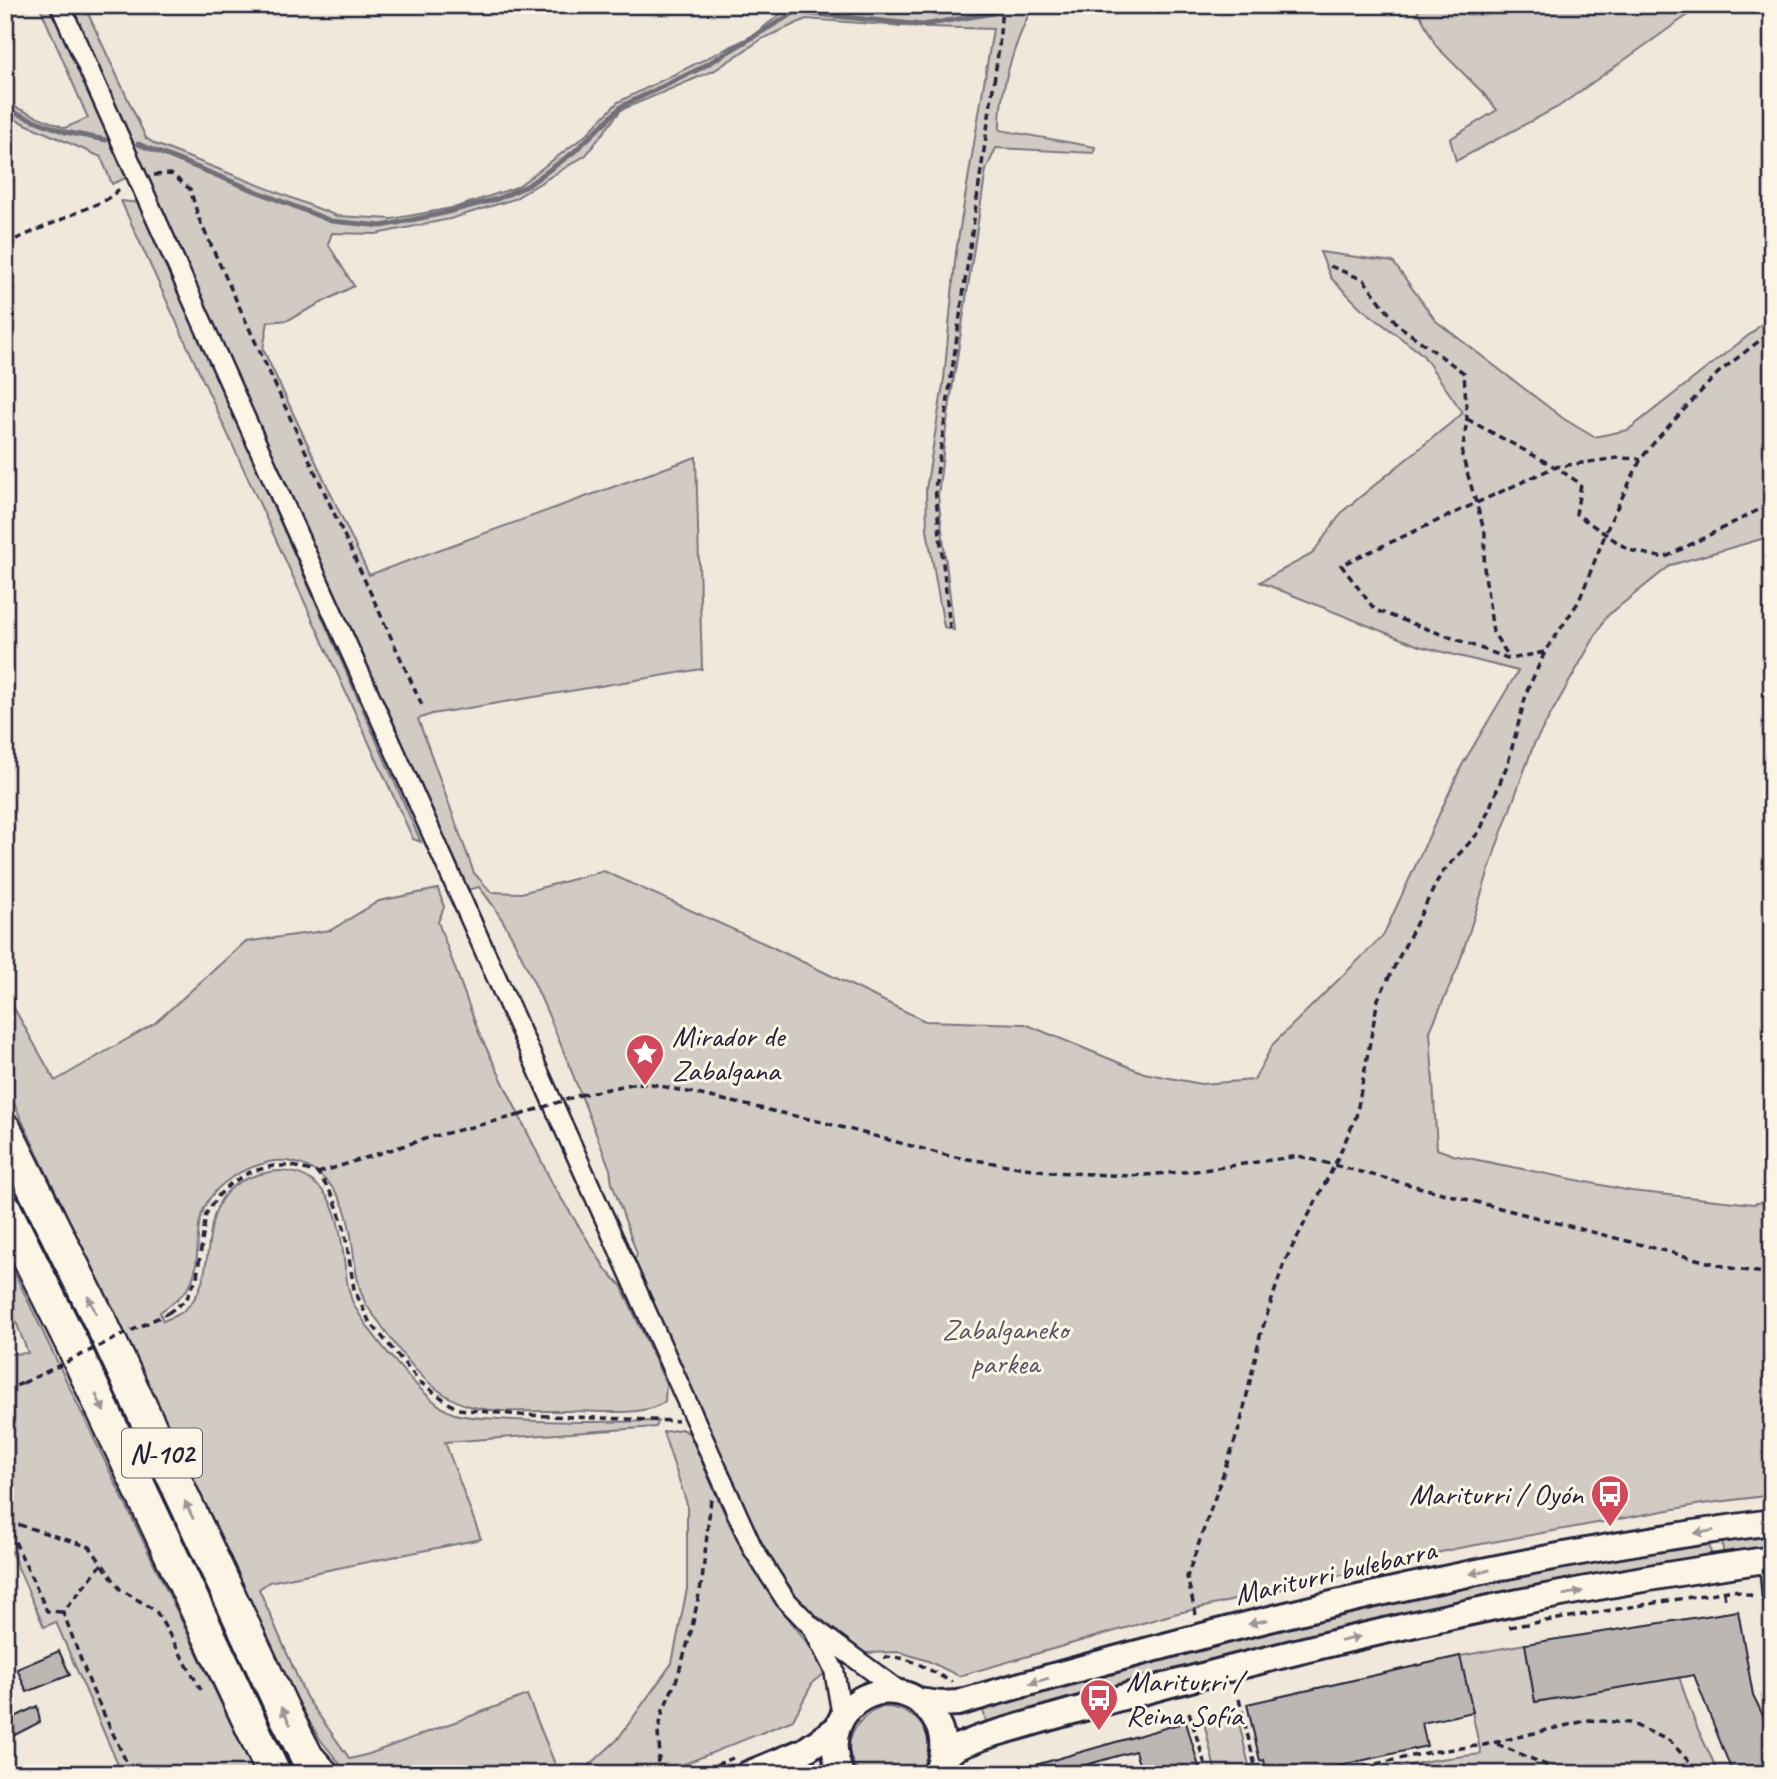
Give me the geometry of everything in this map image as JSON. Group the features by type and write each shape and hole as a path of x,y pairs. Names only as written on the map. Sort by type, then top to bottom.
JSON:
{"highway":[{"name":"N-102","path":"5,1130 104,1329 283,1710 307,1756 322,1774"},
{"name":"N-102","path":"5,1210 72,1344 274,1774"}],"main road":[{"name":"Mariturri bulebarra","path":"839,1722 854,1704 869,1695 885,1692 940,1704 958,1703 1201,1635 1420,1583 1618,1546 1772,1522"},
{"path":"938,1767 957,1747 983,1737 1244,1663 1429,1620 1770,1560"},
{"path":"910,1697 931,1712 939,1727 943,1743 938,1767"},
{"path":"748,1774 804,1751 839,1722"},
{"path":"839,1722 833,1744 835,1760 841,1774"}],"street":[{"path":"60,5 753,1549 785,1599 811,1626 910,1697"},
{"path":"1770,1560 1772,1596"},
{"path":"811,1626 834,1670 839,1722"}],"path":[{"path":"950,629 936,488 999,47 1002,5"},
{"path":"1330,267 1364,280 1398,325 1464,373 1467,419 1462,455 1485,533 1483,568 1493,632 1510,659"},
{"path":"1196,1615 1187,1577 1240,1426 1261,1336 1284,1263 1356,1117 1378,999 1441,874 1480,831 1508,763 1527,691 1545,652 1580,601 1606,533 1642,459 1718,373 1772,331"},
{"path":"1467,419 1581,484 1576,514 1629,550 1664,558 1772,503"},
{"path":"1545,652 1510,659 1375,610 1341,565 1555,467 1617,458 1642,459"},
{"path":"5,1390 168,1313 186,1300 197,1277 206,1214 216,1198 230,1184 250,1172 274,1166 293,1166 318,1173 431,1137 520,1115 580,1095 636,1083 652,1084 822,1122 948,1156 1051,1172 1131,1176 1195,1171 1298,1156 1723,1265 1772,1274"},
{"path":"318,1173 334,1198 344,1227 354,1289 369,1321 420,1382 457,1409 521,1415 694,1421"},
{"path":"653,1774 660,1755 658,1733 663,1710 687,1648 702,1581 715,1467"},
{"path":"6,1520 90,1547 120,1589 156,1611 201,1690"},
{"path":"6,1520 47,1611 63,1612"},
{"path":"63,1612 102,1564"},
{"path":"1506,1628 1734,1590 1754,1597 1772,1596"},
{"path":"63,1612 92,1689 132,1774"},
{"path":"866,1665 889,1657 909,1660 955,1683"},
{"path":"1239,1699 1257,1774"},
{"path":"1189,1712 1208,1774"},
{"path":"1329,1774 1431,1752 1495,1743 1589,1720 1629,1723 1670,1741 1697,1774"},
{"path":"1495,1743 1567,1774"},
{"path":"967,1774 972,1760"}],"green space":[{"path":"39,5 51,5 126,178 112,184 101,157 5,115 5,103 65,128 88,118"},
{"name":"Zabalganeko parkea","path":"71,5 84,5 146,138 155,144 337,216 392,219 457,207 517,187 586,135 618,102 752,36 782,13 782,5 1033,5 1009,66 1002,98 1000,130 1095,147 1094,153 996,148 986,170 938,496 954,630 944,627 927,530 926,489 944,379 956,252 993,29 806,19 762,39 715,70 621,110 586,155 514,199 450,219 376,234 332,233 328,244 354,286 288,320 268,322 263,349 369,575 696,457 702,669 432,714 418,719 474,873 491,892 521,893 604,871 772,947 925,1021 1025,1024 1144,1073 1201,1084 1254,1080 1273,1044 1383,936 1461,767 1518,671 1419,646 1260,582 1312,554 1343,511 1463,413 1422,354 1361,308 1331,278 1320,252 1393,262 1436,321 1564,419 1594,437 1628,430 1772,314 1772,536 1671,565 1606,617 1534,744 1497,845 1458,967 1430,1031 1437,1149 1453,1155 1631,1191 1753,1204 1772,1200 1772,1495 1702,1504 1454,1549 1174,1614 959,1676 928,1661 900,1652 865,1653 803,1605 771,1560 691,1394 634,1262 637,1254 612,1183 610,1169 535,985 510,934 488,898 479,887 467,890"},
{"path":"1415,5 1702,5 1558,107 1456,161 1450,139 1497,110 1436,46"},
{"path":"121,201 140,203 421,842 413,839"},
{"path":"438,889 444,907 438,922 479,1033 553,1185 607,1271 621,1285 666,1384 665,1401 657,1406 634,1411 504,1411 466,1405 439,1391 406,1359 365,1303 358,1283 346,1214 340,1199 329,1184 314,1171 292,1162 269,1162 245,1170 215,1192 202,1213 192,1281 175,1302 160,1312 163,1321 175,1316 195,1297 203,1280 213,1220 220,1203 232,1188 251,1177 275,1171 297,1173 312,1181 332,1204 337,1219 347,1283 357,1310 395,1361 440,1406 457,1415 481,1418 559,1422 658,1421 656,1427 445,1442 481,1539 269,1582 259,1589 306,1697 350,1759 527,1695 559,1774 348,1774 320,1739 299,1704 5,1085 5,992 55,1081 155,1023 245,942 331,930 379,901"},
{"path":"5,1159 303,1774 286,1774 107,1386 5,1185"},
{"path":"5,1253 255,1774 122,1774 56,1622 44,1627 5,1538 5,1354 28,1353 5,1293"},
{"path":"681,1429 689,1433 754,1570 827,1672 813,1682 793,1720 660,1774 580,1774 617,1740 672,1663 687,1589 687,1504 663,1432"},
{"path":"1772,1534 1772,1551 1724,1558 1722,1541"},
{"path":"1709,1542 1712,1560 1347,1628 1194,1665 988,1727 982,1708 1138,1662 1296,1621 1502,1578"},
{"path":"1525,1644 1679,1677 1695,1723 1719,1774 1373,1774 1432,1760 1481,1754 1460,1656"},
{"path":"883,1707 908,1713 924,1729 929,1750 917,1774 861,1774 854,1764 850,1754 852,1735 864,1718"},
{"path":"1236,1710 1251,1774 1216,1774 1203,1718"}],"building":[{"path":"1738,1611 1753,1695 1772,1734 1772,1774 1733,1774 1694,1675 1535,1702 1525,1644"},
{"path":"59,1651 70,1675 27,1692 17,1669"},
{"path":"1460,1656 1473,1712 1422,1723 1427,1746 1302,1774 1267,1774 1264,1760 1260,1761 1247,1704"},
{"path":"37,1706 40,1722 5,1740 5,1722"},
{"path":"1186,1722 1201,1774 1142,1774 1135,1751 1054,1774 1019,1774 1018,1770"}],"waterway":[{"path":"1012,9 1015,5"},
{"path":"138,144 331,221 382,226 497,199 527,186 574,152 622,106 701,68 795,12 923,25 994,13"},
{"path":"5,109 65,132 106,140"}],"place":[{"name":"Mirador de Zabalgana","path":"645,1087"},
{"name":"Mariturri / Oyón","path":"1610,1528"},
{"name":"Mariturri / Reina Sofía","path":"1099,1732"}]}
